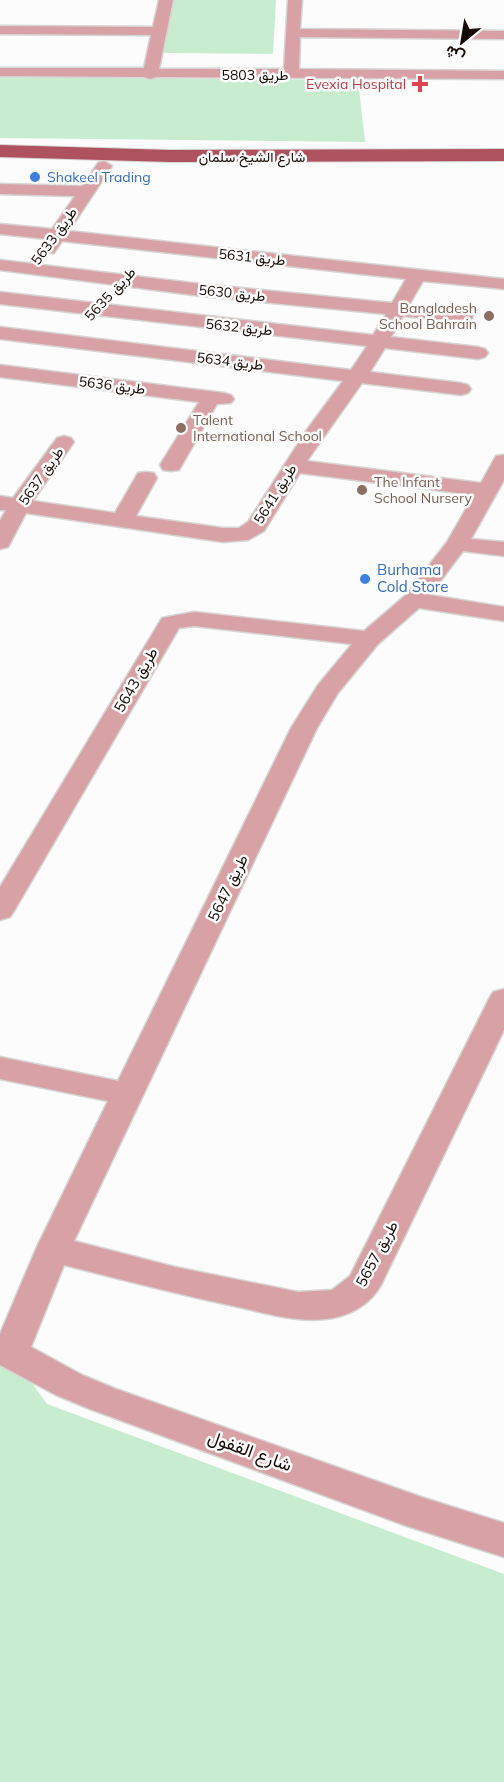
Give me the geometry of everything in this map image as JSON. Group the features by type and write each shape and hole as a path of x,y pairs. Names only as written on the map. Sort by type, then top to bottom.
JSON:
{"main road":[{"path":"347,157 402,144 504,143"},
{"name":"شارع الشيخ سلمان","path":"0,151 170,156 504,155"},
{"name":"شارع الشيخ سلمان","path":"0,164 338,170 504,166"}],"street":[{"path":"150,75 166,0"},
{"path":"291,75 295,0"},
{"path":"0,30 39,35 158,31"},
{"path":"292,33 504,35"},
{"name":"طريق 5803","path":"0,72 31,67 150,75 504,75"},
{"name":"طريق 5633","path":"1,299 58,236 104,166"},
{"path":"0,189 86,191"},
{"name":"طريق 5631","path":"0,229 504,284"},
{"name":"طريق 5635","path":"65,341 153,246"},
{"path":"142,350 220,253"},
{"name":"طريق 5630","path":"0,265 123,280 199,277 398,309 464,316"},
{"name":"طريق 5641","path":"10,504 121,522 223,535 247,533 255,526 316,431 357,376 417,275"},
{"name":"طريق 5632","path":"1,299 478,353"},
{"name":"طريق 5634","path":"0,333 461,389"},
{"name":"طريق 5636","path":"0,371 218,398 171,465"},
{"name":"طريق 5637","path":"0,542 10,504 64,442"},
{"path":"293,466 499,471"},
{"name":"طريق 5647","path":"5,1352 304,728 327,690 369,639 414,600 457,544 499,471"},
{"path":"121,522 146,478"},
{"path":"457,544 504,549"},
{"path":"414,600 504,614"},
{"name":"طريق 5643","path":"0,911 170,623 194,619 369,639"},
{"name":"طريق 5657","path":"53,1249 175,1280 298,1306 324,1306 345,1300 363,1285 504,999"},
{"path":"0,1068 129,1094"},
{"name":"شارع القفول","path":"5,1352 69,1385 103,1399 418,1513 504,1540"}],"green space":[{"path":"173,0 276,0 273,54 163,53"},
{"path":"0,77 358,80 365,142 0,138"},
{"path":"0,1339 47,1404 504,1574 504,1782 0,1782"}],"place":[{"name":"Evexia Hospital","path":"420,84"},
{"name":"Shakeel Trading","path":"35,177"},
{"name":"Bangladesh School Bahrain","path":"489,316"},
{"name":"Talent International School","path":"181,428"},
{"name":"The Infant School Nursery","path":"362,490"},
{"name":"Burhama Cold Store","path":"365,579"}]}
